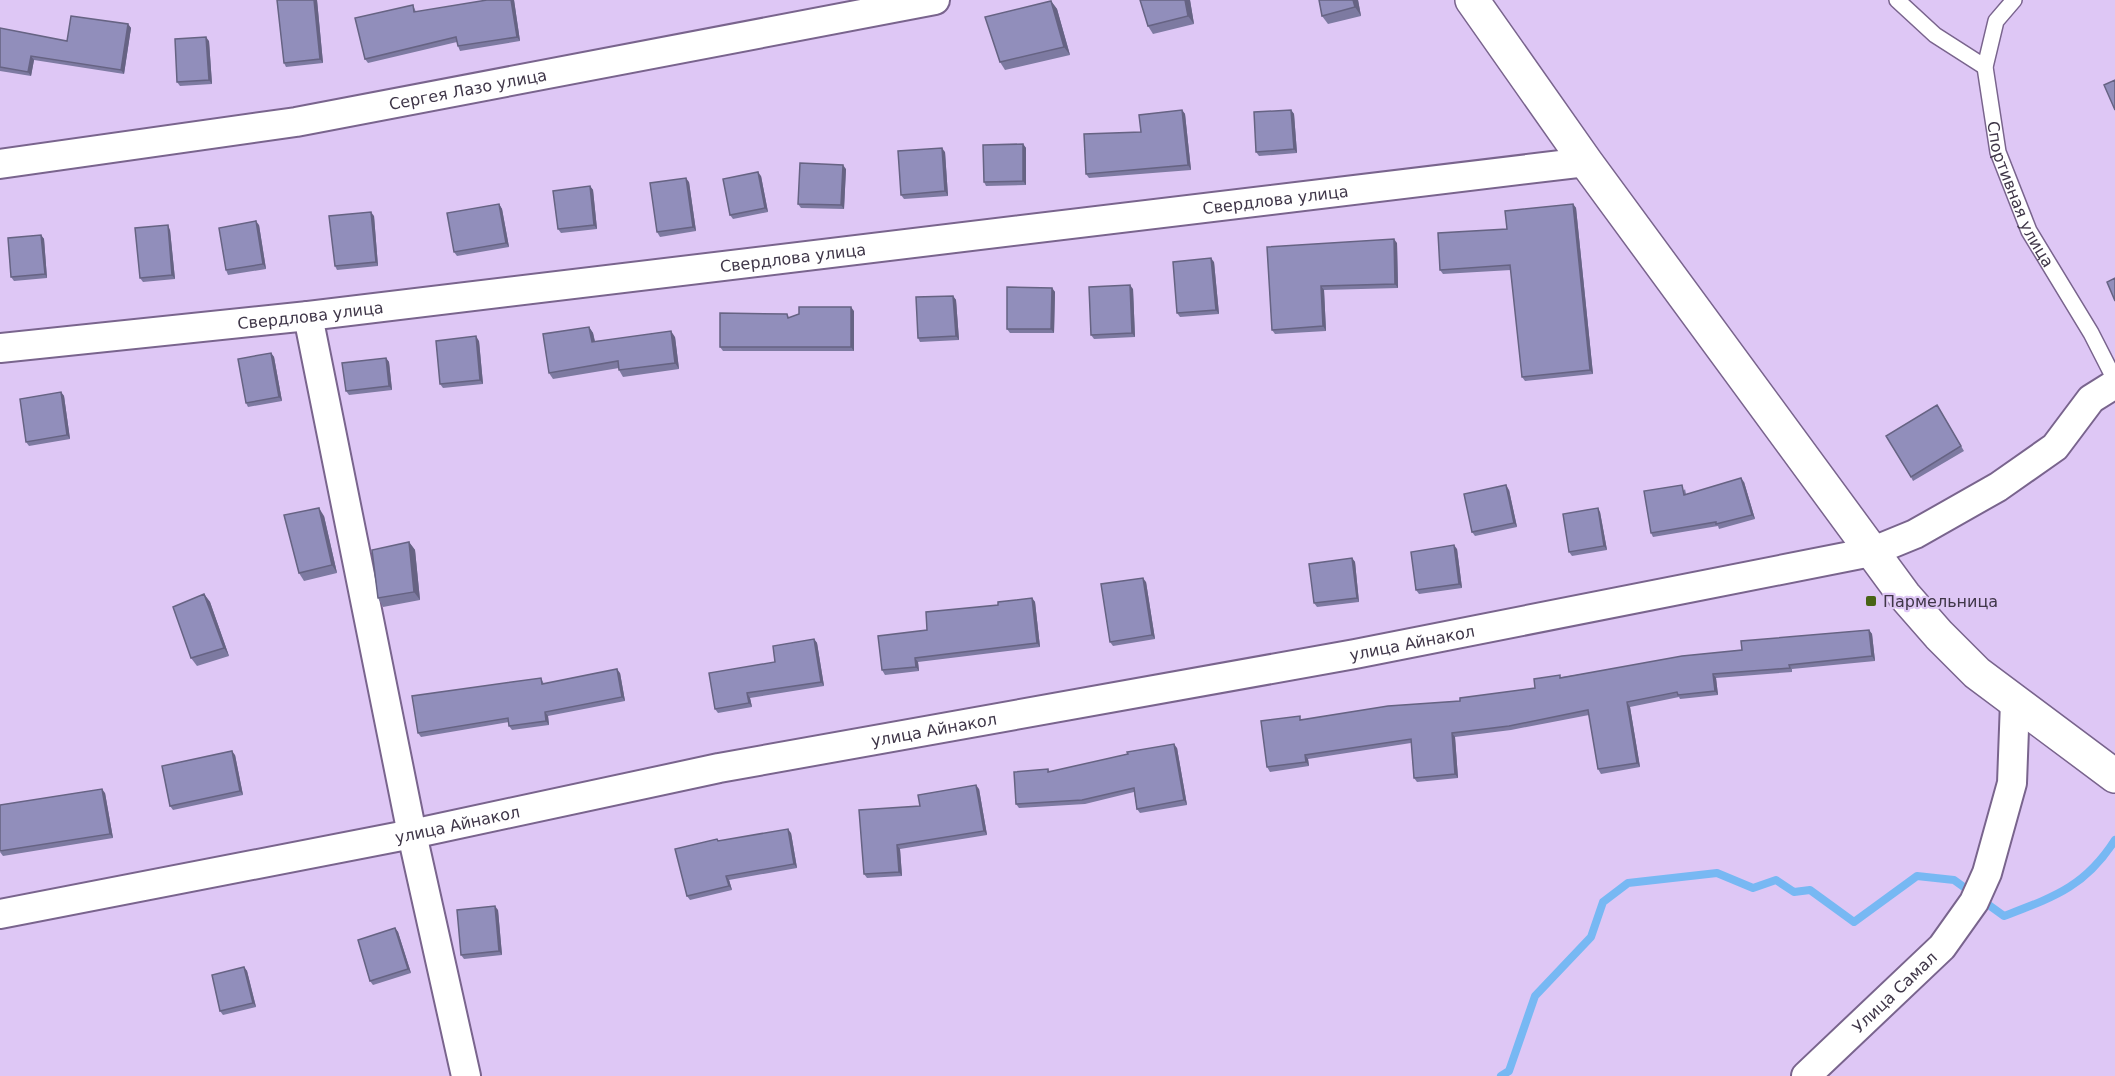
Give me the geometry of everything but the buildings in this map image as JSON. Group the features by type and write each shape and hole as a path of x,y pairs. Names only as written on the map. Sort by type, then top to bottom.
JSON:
{"main road":[{"path":"1472,0 1586,162 1871,552 1939,635 1977,673 2115,776"}],"street":[{"name":"Сергея Лазо улица","path":"0,164 296,122 935,0"},
{"name":"Свердлова улица","path":"0,348 308,316 1586,162"},
{"path":"308,316 412,834 466,1076"},
{"name":"Спортивная улица","path":"1871,552 1915,534 1998,487 2055,447 2091,399 2115,382"},
{"name":"улица Айнакол","path":"0,914 412,834 719,768 1344,656 1871,552"},
{"name":"Улица Самал","path":"1806,1076 1942,947 1974,902 1987,873 2012,783 2015,702"}],"lane":[{"path":"1897,0 1935,34 1985,68"},
{"name":"Спортивная улица","path":"2014,0 1996,21 1985,68 1998,152 2029,231 2091,333 2115,382"}],"waterway":[{"path":"1501,1076 1509,1071 1535,996 1591,937 1603,902 1628,883 1717,873 1753,888 1776,880 1794,892 1810,890 1854,922 1917,876 1954,880 2004,916 2053,896 2080,880 2104,856 2115,840"}],"place":[{"name":"Пармельница","path":"1871,601"}]}
